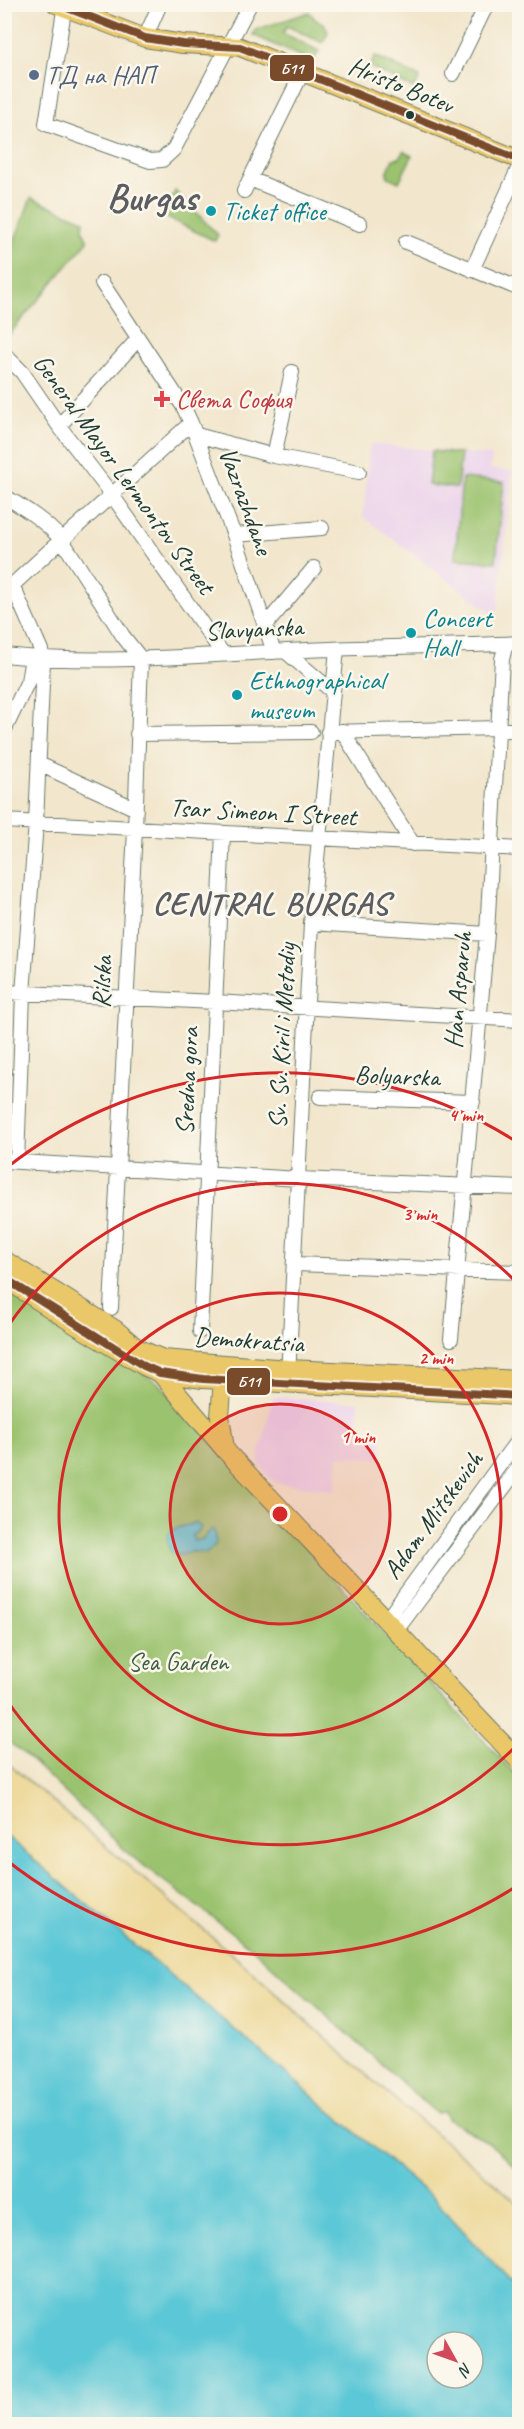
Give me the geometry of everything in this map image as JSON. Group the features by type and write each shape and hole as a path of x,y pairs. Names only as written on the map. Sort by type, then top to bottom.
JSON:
{"main road":[{"name":"Hristo Botev","path":"62,6 145,38 183,44 229,46 251,51 519,160"},
{"name":"Demokratsia","path":"4,1260 116,1330 137,1348 163,1359 210,1363 288,1376 519,1396"},
{"name":"Demokratsia","path":"4,1278 74,1324 160,1373 182,1378 257,1382 288,1376 519,1380"},
{"path":"210,1363 223,1379 220,1416 226,1450"},
{"path":"160,1373 226,1450 519,1762"},
{"path":"500,1395 519,1408"}],"street":[{"path":"145,38 160,4"},
{"path":"62,6 46,124 146,160 162,160 174,149 250,4"},
{"path":"453,74 487,4"},
{"path":"302,73 247,185 360,224"},
{"path":"472,270 519,165"},
{"path":"406,243 519,289"},
{"name":"Vazrazhdane","path":"102,283 183,406 234,535 265,626 279,651"},
{"path":"59,426 138,339"},
{"name":"General Mayor Lermontov Street","path":"4,354 22,372 59,426 112,495 223,654"},
{"path":"274,456 292,372"},
{"path":"4,731 42,650 7,587 112,495 194,429 274,456 359,472"},
{"path":"4,496 51,527 123,636 141,659"},
{"path":"234,535 322,528"},
{"path":"265,626 314,568"},
{"name":"Slavyanska","path":"4,655 38,659 141,659 279,651 513,643"},
{"name":"Han Asparuh","path":"451,1339 487,934 502,659 513,643"},
{"name":"Sv. Sv. Kiril i Metodiy","path":"288,1376 311,923 319,839 335,732 333,692 337,649"},
{"path":"279,651 333,692"},
{"path":"38,659 39,764 36,823 11,1162 299,1179 519,1188"},
{"name":"Rilska","path":"111,1308 136,809 141,659"},
{"path":"335,732 499,728 519,732"},
{"path":"137,734 311,732"},
{"path":"335,732 413,844"},
{"path":"39,764 136,809"},
{"name":"Tsar Simeon I Street","path":"4,821 519,849"},
{"name":"Sredna gora","path":"200,1331 223,833"},
{"path":"311,923 487,934"},
{"path":"4,992 307,1006 519,1020"},
{"name":"Bolyarska","path":"320,1097 473,1102"},
{"path":"295,1264 519,1272"},
{"name":"Adam Mitskevich","path":"390,1627 519,1437"},
{"name":"Adam Mitskevich","path":"390,1627 519,1466"}],"shaded area":[{"path":"370,444 492,456 490,469 512,471 497,615 363,517"},
{"path":"273,1397 359,1402 358,1431 382,1433 382,1458 338,1456 335,1490 276,1483 258,1461"}],"green space":[{"path":"309,12 316,20 324,23 328,32 323,43 287,26 283,33 319,51 313,62 253,35 255,30"},
{"path":"375,56 420,77 414,89 370,67"},
{"path":"403,151 412,156 399,182 388,177 387,173 393,159 400,158"},
{"path":"175,191 218,235 215,241 163,216"},
{"path":"31,198 84,220 83,230 88,241 5,337 5,265"},
{"path":"432,451 461,454 457,488 428,485"},
{"path":"462,478 504,482 496,562 455,559"},
{"name":"Sea Garden","path":"4,1282 160,1384 387,1637 519,1778 519,2170 488,2142 447,2119 444,2112 436,2113 253,1949 130,1855 30,1759 5,1739"}],"sand":[{"path":"4,1760 247,1967 371,2079 519,2204 519,2292 435,2200 5,1835"}],"water":[{"path":"195,1523 201,1527 192,1535 194,1541 203,1539 212,1529 216,1544 206,1554 191,1552 177,1555 170,1550 169,1534 176,1529"},
{"path":"5,1835 435,2200 519,2292 519,2424 5,2424"}],"transit line":[{"name":"Б11","path":"57,4 145,38 183,44 240,47 520,160"},
{"name":"Б11","path":"4,1278 144,1366 160,1373 203,1379 520,1396"}],"place":[{"name":"ТД на НАП","path":"34,75"},
{"name":"Ticket office","path":"211,211"},
{"name":"Света София","path":"162,399"},
{"name":"Concert Hall","path":"411,633"},
{"name":"Ethnographical museum","path":"237,695"}],"district":[{"name":"Burgas","path":"152,197"},
{"name":"CENTRAL BURGAS","path":"271,903"}]}
